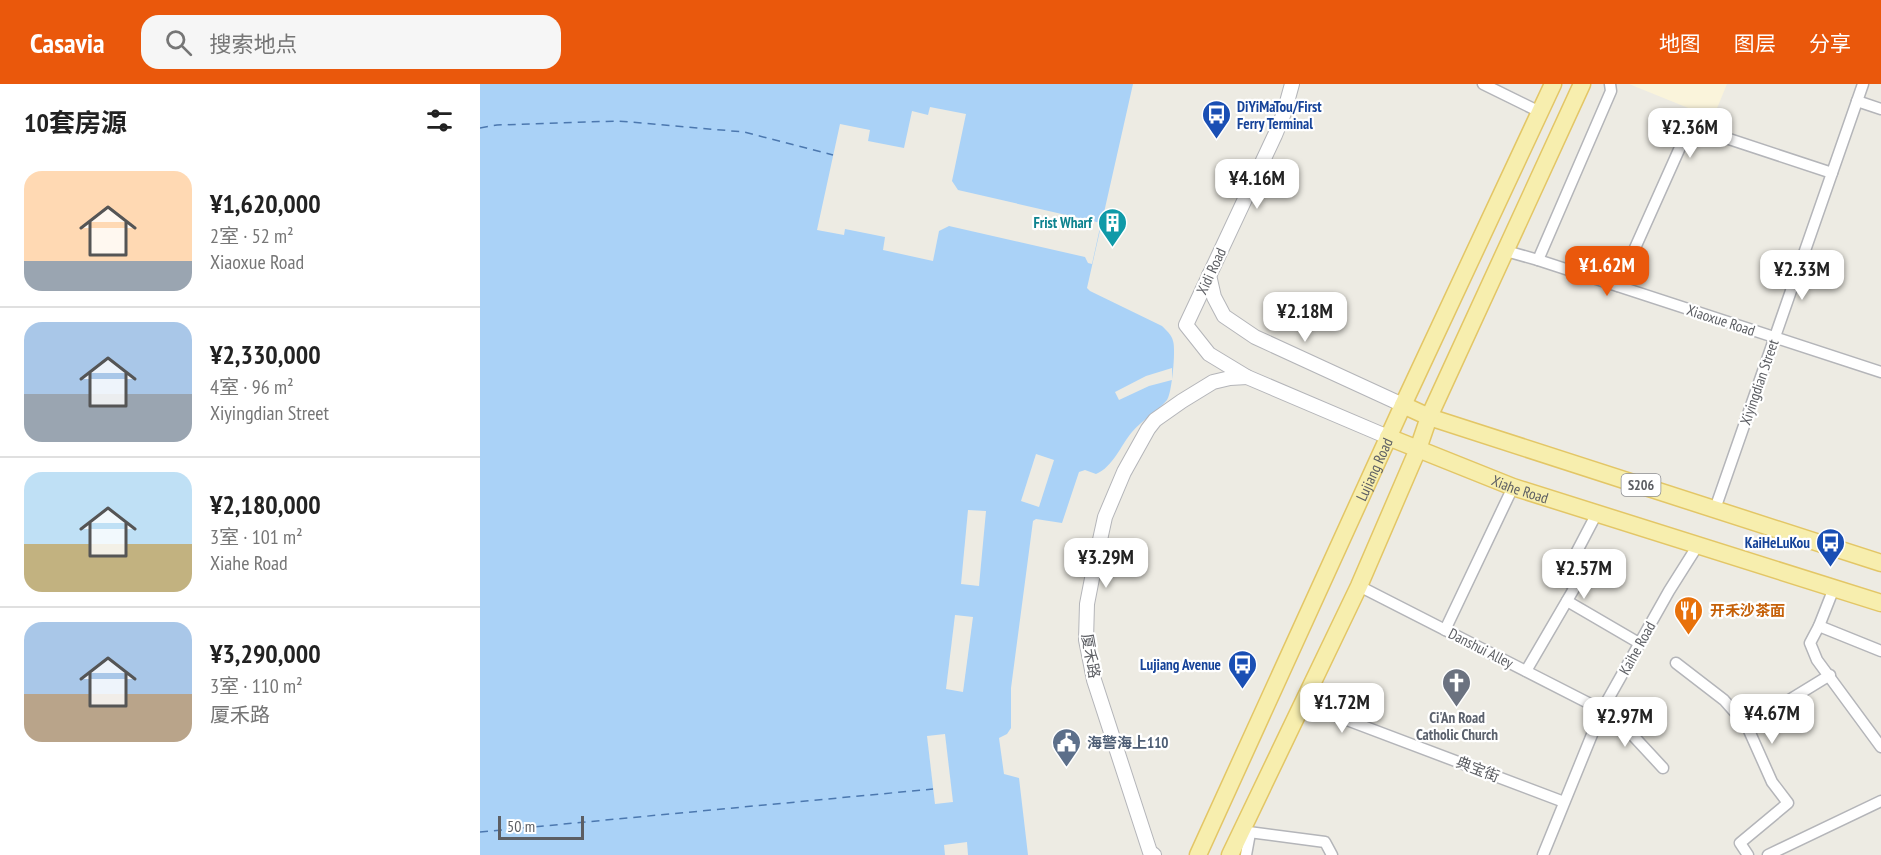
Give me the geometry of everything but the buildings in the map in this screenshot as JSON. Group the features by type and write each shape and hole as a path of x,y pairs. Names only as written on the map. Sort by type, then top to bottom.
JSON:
{"main road":[{"name":"Lujiang Road","path":"1198,855 1552,84"},
{"path":"1230,855 1246,832 1302,704 1359,586 1419,449 1430,417 1582,84"},
{"name":"S206","path":"1403,405 1430,417 1881,563"},
{"name":"Xiahe Road","path":"1388,437 1513,487 1881,603"}],"street":[{"name":"Xidi Road","path":"1186,325 1275,135 1292,84"},
{"path":"1483,84 1540,112"},
{"path":"1538,260 1611,91 1610,84"},
{"name":"Xiyingdian Street","path":"1715,509 1863,84"},
{"path":"1857,101 1881,109"},
{"path":"1618,286 1682,143 1720,136 1832,173"},
{"name":"Xiaoxue Road","path":"1506,251 1881,372"},
{"name":"S206","path":"1209,275 1214,297 1224,316 1255,337 1403,405"},
{"name":"Xiahe Road","path":"1186,325 1209,354 1246,377 1388,437"},
{"name":"厦禾路","path":"1154,855 1150,852 1095,680 1086,640 1087,604 1105,517 1124,472 1148,429 1164,413 1213,382 1246,377"},
{"path":"1444,630 1513,487"},
{"path":"1526,671 1575,587 1563,578 1597,513"},
{"name":"Kaihe Road","path":"1543,855 1602,710 1669,591 1698,545"},
{"name":"Danshui Alley","path":"1359,586 1602,710 1625,726 1663,768"},
{"path":"1834,588 1810,643 1817,660 1881,747"},
{"path":"1567,601 1639,643"},
{"path":"1819,626 1881,651"},
{"path":"1676,663 1724,700 1747,726 1772,782 1788,803 1740,843 1748,855"},
{"path":"1747,726 1830,675"},
{"name":"典宝街","path":"1302,704 1564,802"},
{"path":"1768,855 1881,801"},
{"path":"1246,855 1246,832 1325,842 1332,855"}],"shaded area":[{"path":"1629,84 1727,84 1713,118"}],"water":[{"path":"480,84 1133,84 1087,288 1162,326 1167,331 1174,345 1172,381 1167,400 1132,432 1102,471 1096,474 1085,470 1079,472 1062,523 1036,519 1033,521 1011,688 1011,728 1007,734 999,738 1004,774 1019,778 1028,855 480,855"}],"pier":[{"path":"930,107 966,114 952,181 958,190 1101,223 1092,264 1088,263 1085,257 949,226 939,231 933,261 883,250 885,237 845,229 844,235 817,230 840,124 870,130 868,141 904,148 912,111 928,115"},
{"path":"1172,368 1172,380 1149,386 1119,400 1115,392 1146,376"},
{"path":"1036,454 1054,460 1039,507 1021,501"},
{"path":"968,510 986,511 979,586 961,584"},
{"path":"955,615 973,617 963,692 946,689"},
{"path":"945,734 953,802 935,804 927,736"},
{"path":"967,842 968,855 945,855 944,845"}],"ferry route":[{"path":"480,128 497,125 618,121 744,132 833,155"},
{"path":"480,832 933,789"}],"place":[{"name":"DiYiMaTou/First Ferry Terminal","path":"1216,140"},
{"name":"Frist Wharf","path":"1113,248"},
{"name":"KaiHeLuKou","path":"1831,568"},
{"name":"开禾沙茶面","path":"1689,636"},
{"name":"Lujiang Avenue","path":"1242,690"},
{"name":"Ci'An Road Catholic Church","path":"1457,708"},
{"name":"海警海上110","path":"1066,768"}]}
